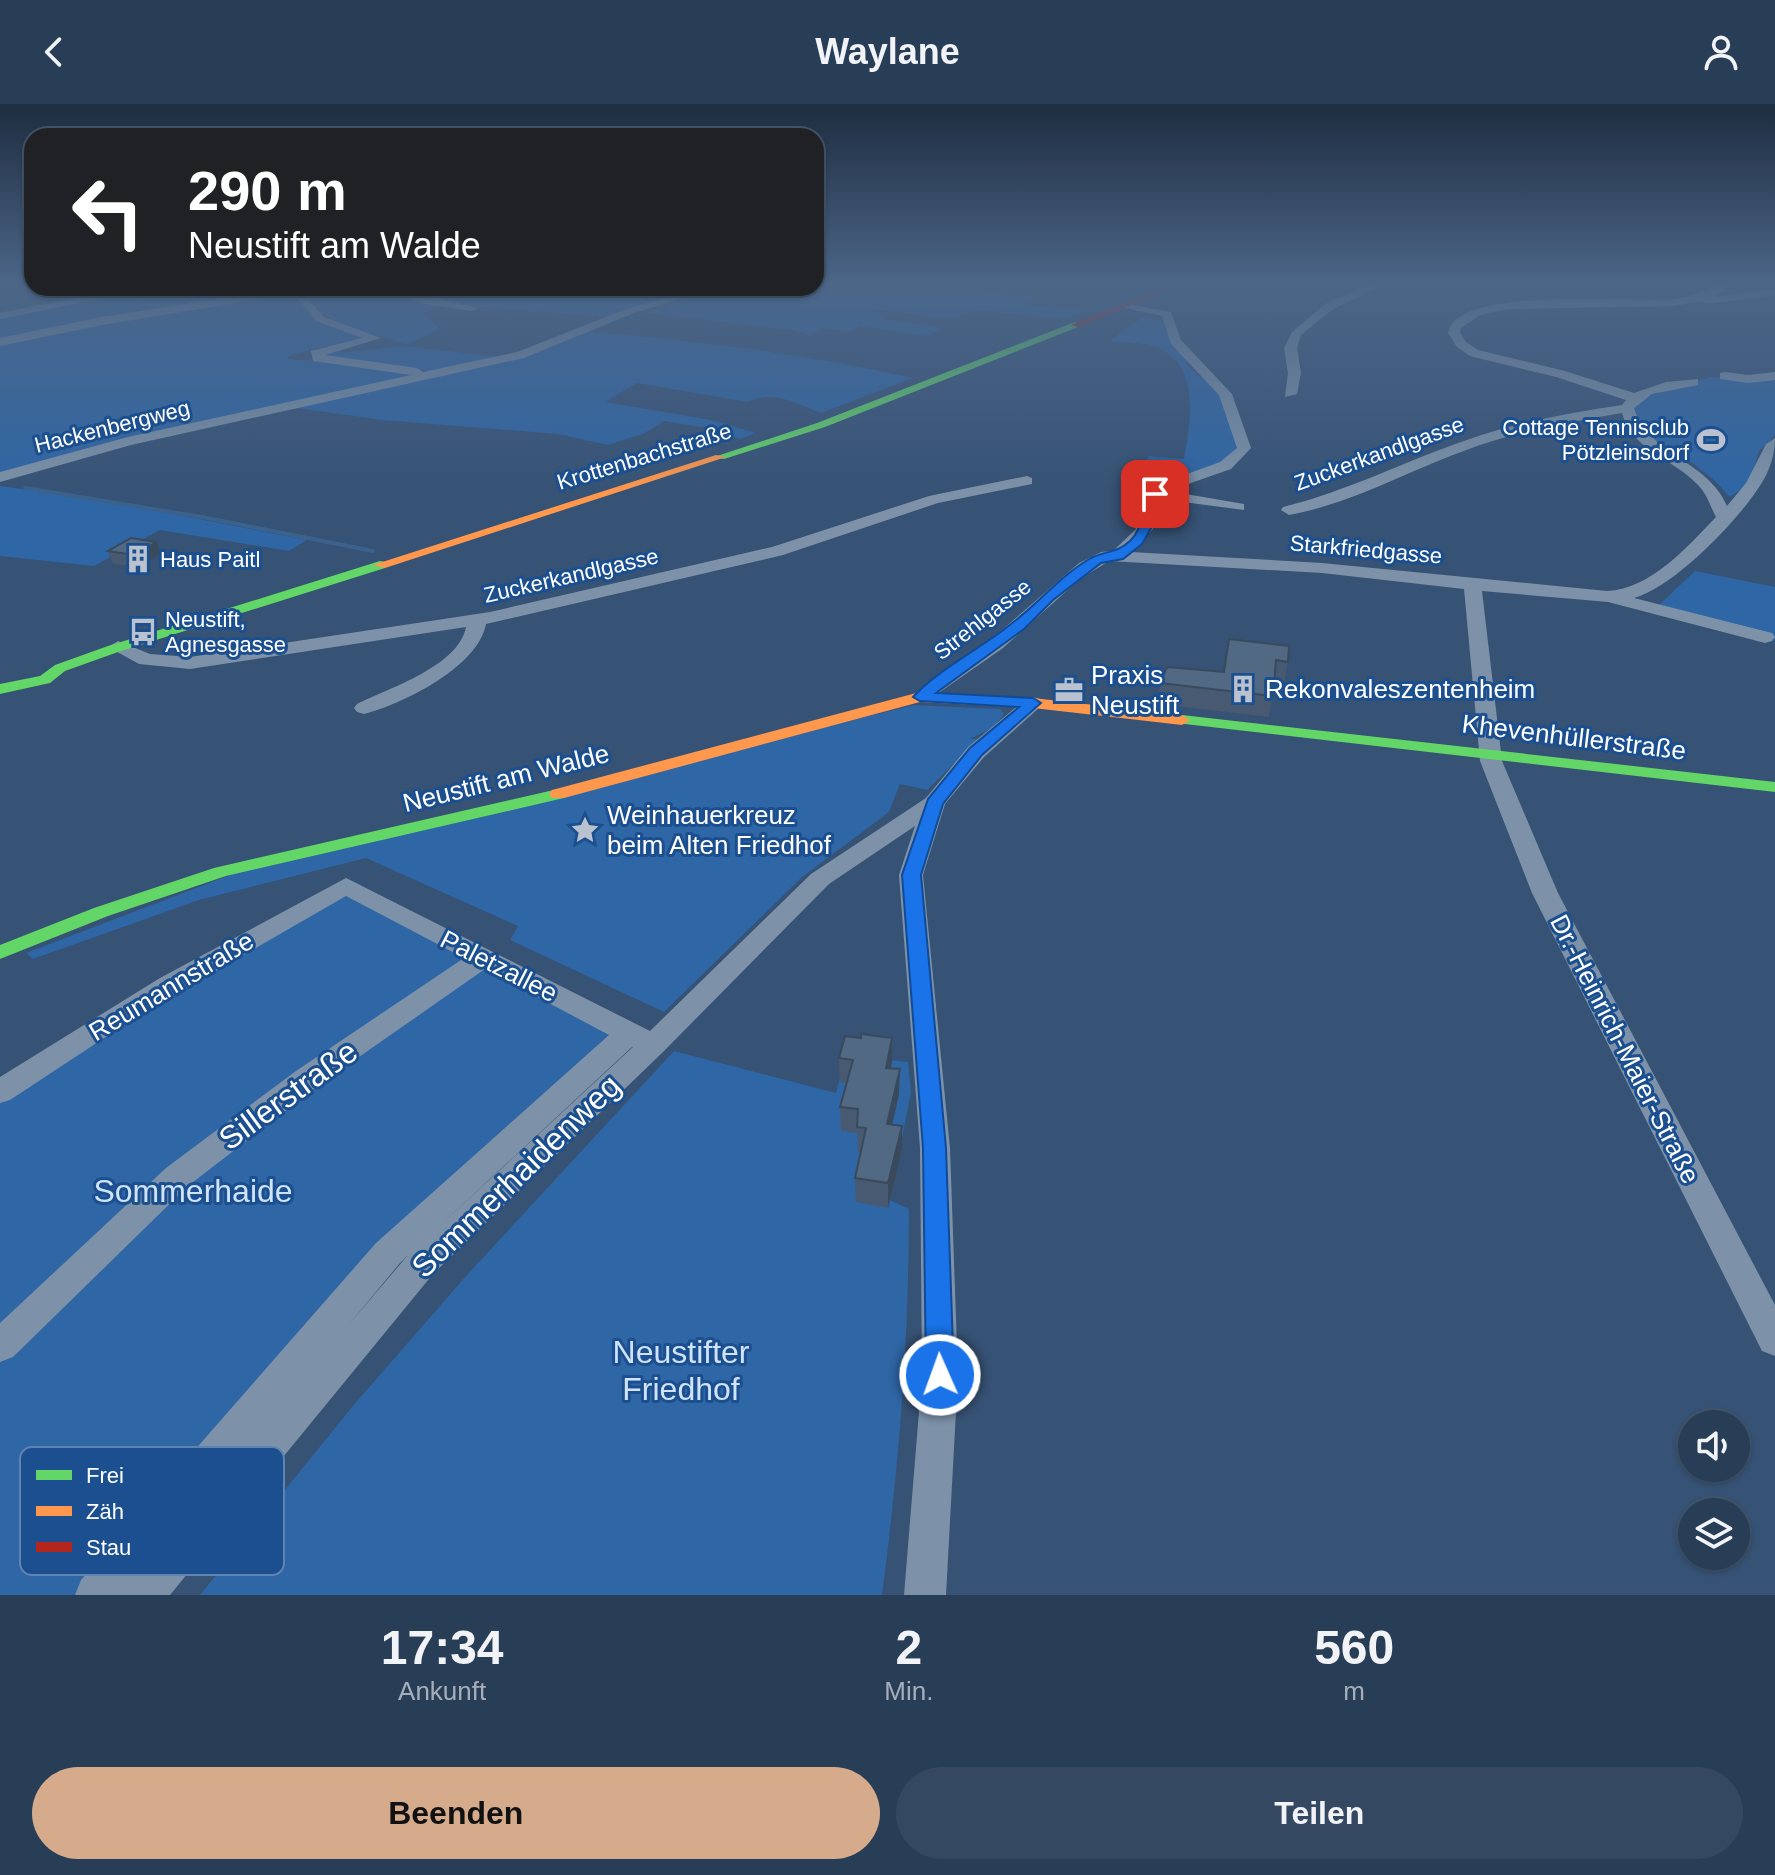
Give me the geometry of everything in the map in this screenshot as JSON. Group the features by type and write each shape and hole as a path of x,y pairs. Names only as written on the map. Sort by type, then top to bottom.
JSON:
{"main road":[{"name":"Krottenbachstraße","path":"5,683 47,679 51,663 116,648 821,425 1005,353"},
{"name":"Neustift am Walde","path":"0,952 101,912 221,872 564,793 867,709 920,697 1033,703"},
{"name":"Khevenhüllerstraße","path":"1033,703 1775,787"}],"street":[{"path":"318,353 317,358 427,374"},
{"name":"Hackenbergweg","path":"0,477 128,441 526,353"},
{"path":"1155,494 1160,489 1226,465 1244,448 1225,394 1186,353"},
{"path":"1290,394 1295,373 1291,353"},
{"path":"1473,353 1560,374 1631,403"},
{"path":"1725,376 1754,379 1775,376"},
{"path":"1631,403 1659,388 1693,382"},
{"path":"1631,403 1629,423 1637,433 1695,471 1710,486 1723,516"},
{"name":"Zuckerkandlgasse","path":"1289,510 1320,503 1458,448 1631,403"},
{"name":"Starkfriedgasse","path":"1609,598 1628,595 1654,582 1715,527 1756,482 1763,459 1775,442"},
{"name":"Zuckerkandlgasse","path":"116,648 146,660 190,663 477,621 777,551 935,499 1027,481"},
{"path":"1155,494 1238,507"},
{"name":"Strehlgasse","path":"920,697 1019,626 1048,597 1097,560 1118,556 1137,542 1148,523 1151,500 1155,494"},
{"name":"Starkfriedgasse","path":"1118,556 1310,567 1609,598 1765,637"},
{"name":"Dr.-Heinrich-Maier-Straße","path":"1472,583 1488,753 1545,893 1775,1340"},
{"path":"364,708 436,672 463,654 477,633 477,621"},
{"path":"925,1595 940,1375 935,1148 911,875 934,803 976,752 1033,703"},
{"name":"Sommerhaidenweg","path":"267,1447 421,1264 641,1039 820,879 934,803"},
{"name":"Paletzallee","path":"346,886 641,1039"},
{"name":"Reumannstraße","path":"0,1092 67,1048 346,886"},
{"name":"Sillerstraße","path":"0,1346 177,1177 306,1079 483,958"},
{"path":"222,1447 388,1253 641,1039"},
{"path":"96,1595 113,1575"},
{"name":"Sommerhaidenweg","path":"143,1595 160,1575"}],"green space":[{"path":"0,353 299,353 287,359 344,363 415,376 0,475"},
{"path":"342,353 462,353 503,357 430,371 322,356"},
{"path":"775,353 913,378 821,413 776,397 748,402 637,383 605,402 711,420 756,433 740,439 713,429 664,421 645,433 608,445 558,434 383,420 290,407 533,354"},
{"path":"1166,353 1181,353 1189,361 1185,363 1200,377 1209,377 1220,388 1241,447 1218,465 1190,479 1161,488 1132,488 1149,456 1184,459 1190,398 1182,370"},
{"name":"Cottage Tennisclub Pötzleinsdorf","path":"1711,377 1760,381 1775,379 1775,435 1759,451 1749,484 1730,497 1691,462 1642,432 1632,408 1638,399"},
{"path":"0,486 101,500 307,540 289,551 160,530 94,566 0,556"},
{"path":"1695,571 1775,587 1775,642 1772,634 1659,605"},
{"path":"914,705 1000,709 1004,714 994,727 970,739 980,739 927,790 900,784 889,812 801,878 664,1012 510,940 518,926 366,858 199,900 33,959 26,953 238,872"},
{"name":"Sommerhaide","path":"349,879 635,1028 393,1256 229,1447 20,1447 20,1575 119,1575 102,1595 0,1595 0,1086 235,942"},
{"name":"Neustifter Friedhof","path":"674,1051 836,1093 845,1058 908,1062 911,1092 890,1200 909,1209 909,1257 902,1402 882,1595 200,1595 216,1575 284,1575 284,1491 352,1407 466,1276"}],"building":[{"path":"131,538 156,542 134,555 108,551"},
{"path":"1229,639 1289,646 1288,662 1276,660 1273,696 1160,683 1167,667 1224,672"},
{"path":"861,1034 892,1038 886,1068 900,1069 887,1124 902,1126 888,1183 855,1178 866,1128 857,1127 858,1109 840,1107 853,1060 839,1058 845,1036 861,1038"}],"waterway":[{"path":"25,488 202,517 373,551"}],"traffic: fast":[{"path":"720,457 821,425 1005,353"},
{"path":"0,689 45,680 60,668 113,649 380,565"},
{"path":"1182,720 1775,787"},
{"path":"0,952 101,912 221,872 558,794"}],"traffic: slow":[{"path":"380,565 720,457"},
{"path":"558,794 920,697 1033,703 1182,720"}],"place":[{"name":"Cottage Tennisclub Pötzleinsdorf","path":"1711,440"},
{"name":"Haus Paitl","path":"138,559"},
{"name":"Neustift, Agnesgasse","path":"143,632"},
{"name":"Rekonvaleszentenheim","path":"1243,689"},
{"name":"Praxis Neustift","path":"1069,690"},
{"name":"Weinhauerkreuz beim Alten Friedhof","path":"585,830"}],"route":[{"path":"940,1375 935,1148 911,875 934,803 976,752 1033,703 920,697 1019,626 1048,597 1097,560 1118,556 1137,542 1148,523 1151,500 1155,494"}]}
